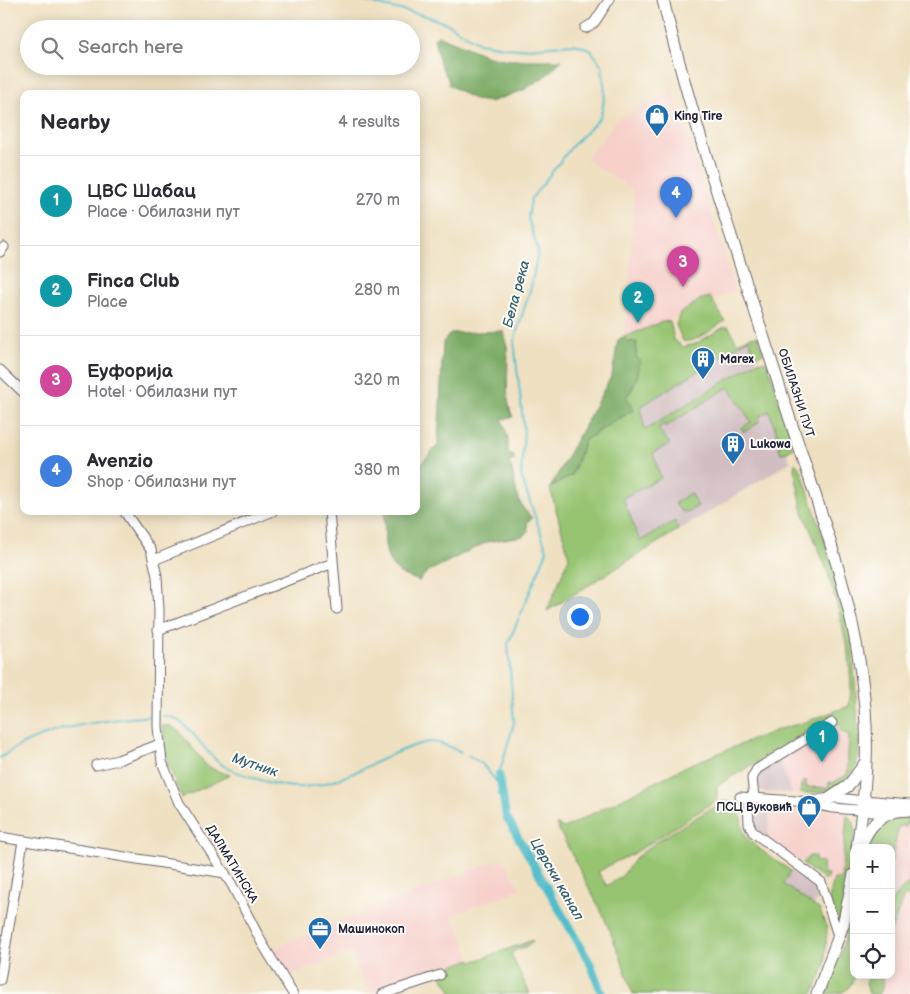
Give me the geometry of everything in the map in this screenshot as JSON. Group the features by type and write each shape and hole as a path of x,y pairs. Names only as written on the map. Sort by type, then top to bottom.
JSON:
{"main road":[{"name":"ОБИЛАЗНИ ПУТ","path":"663,0 709,165 845,594 856,639 862,676 867,759 859,844"},
{"path":"830,798 848,786 867,759"},
{"path":"863,806 891,803 910,808"},
{"path":"863,806 896,811"},
{"path":"861,844 866,833 876,821 896,811 910,808"},
{"path":"817,994 839,939 851,889"}],"street":[{"path":"585,28 594,23 609,0"},
{"path":"0,370 20,389"},
{"name":"ДАЛМАТИНСКА","path":"127,515 146,540 154,560 159,610 158,724 162,762 179,802 225,873 262,943 293,994"},
{"path":"154,560 263,515"},
{"path":"329,515 337,609"},
{"path":"158,630 333,563"},
{"path":"832,723 756,769 747,798 749,824 753,832 821,882 839,939"},
{"path":"96,765 118,760 160,744"},
{"path":"747,798 810,802 834,808 863,806"},
{"path":"810,802 830,798 863,806"},
{"path":"0,837 225,873"},
{"path":"0,980 23,841"},
{"path":"383,994 440,975"}],"shaded area":[{"path":"673,88 735,291 624,337 630,273 633,190 586,159 620,117 631,113"},
{"path":"749,339 790,462 547,611 569,557 550,488 572,475 585,440"},
{"path":"850,717 846,780 825,793 762,792 758,787 758,772"},
{"path":"779,760 792,793 762,792 758,787 756,777 758,772"},
{"path":"764,804 847,812 840,891 758,832 755,812 758,807"},
{"path":"764,804 770,805 768,839 755,829 755,812 758,807"},
{"path":"910,822 910,994 880,994 884,980 882,979 895,979 895,844 899,826"},
{"path":"503,858 520,889 452,915 471,959 370,994 351,952 287,976 270,949"},
{"path":"791,871 814,887 818,899 814,905 783,884"}],"green space":[{"path":"438,35 487,56 509,60 562,60 547,75 524,90 490,102 475,100 449,85 440,64 434,39"},
{"path":"710,297 725,321 694,340 683,341 676,325 680,313 701,299"},
{"path":"670,321 674,340 683,347 695,344 724,327 729,327 737,343 750,337 758,336 763,353 755,357 749,339 640,407 645,430 758,361 767,362 792,440 792,448 781,453 778,446 781,445 769,411 760,416 759,422 744,432 741,428 751,422 729,387 665,427 665,424 662,425 659,430 670,444 653,453 661,478 623,498 640,541 675,521 678,530 547,611 569,557 550,488 572,475 585,440 633,410 626,397 632,390 636,380 640,360 636,357 632,341 628,342 624,337 662,322"},
{"path":"503,331 508,355 508,400 513,417 502,418 508,439 508,453 513,455 515,460 509,462 518,497 522,506 532,518 527,522 528,531 523,536 487,542 427,572 419,581 401,574 390,561 385,545 385,515 420,515 420,465 438,445 443,342 451,333"},
{"path":"624,336 628,342 637,342 636,357 640,360 636,380 626,397 631,403 633,410 585,440 572,475 550,488 612,375 618,340"},
{"path":"795,463 801,470 827,548 852,639 859,742 858,756 851,776 835,788 813,793 800,793 801,785 806,780 806,787 828,788 829,782 832,783 847,775 849,735 842,732 835,717 832,717 723,782 717,786 717,800 633,854 598,872 607,886 623,875 635,858 659,840 723,801 736,804 739,807 745,835 760,849 791,871 783,884 820,910 827,929 825,965 813,994 633,994 604,917 556,824 564,828 691,764 780,729 849,706 851,690 849,655 827,570 803,512 794,469"},
{"path":"690,493 698,506 688,512 683,512 675,503"},
{"path":"162,726 171,726 180,732 206,765 230,775 182,798 167,762"},
{"path":"847,815 854,823 855,833 853,844 850,844 850,862 839,925 829,899 834,879 841,879"},
{"path":"910,816 910,822 906,822 906,827 899,826 895,844 867,844 875,830 890,820"},
{"path":"809,856 815,856 815,861 822,862 823,873 828,874 828,878 825,880 802,864"},
{"path":"910,883 910,894 903,898 895,920 895,896"},
{"path":"850,914 850,979 853,979 850,986 843,992 821,994 832,976 844,942"},
{"path":"533,940 530,945 511,954 530,994 453,994 439,971 471,959 472,962"},
{"path":"867,979 884,980 880,994 869,994"}],"waterway":[{"name":"Бела река","path":"358,0 426,16 448,24 479,43 516,49 574,44 590,49 602,66 605,93 599,119 573,145 531,199 528,218 538,251 531,287 514,341 524,430 521,476 547,551 508,644 514,723 499,774"},
{"name":"Мутник","path":"0,758 35,738 74,726 155,716"},
{"name":"Мутник","path":"162,716 171,717 187,727 208,752 227,768 267,782 295,787 310,786 339,779 395,753 422,743 439,743 461,752"},
{"name":"Мутник","path":"468,755 482,764 501,787"},
{"name":"Церски канал","path":"499,774 506,816 591,965 602,994"}],"place":[{"name":"King Tire","path":"657,137"},
{"name":"Avenzio","path":"676,218"},
{"name":"Еуфорија","path":"683,287"},
{"name":"Finca Club","path":"638,323"},
{"name":"Marex","path":"703,380"},
{"name":"Lukowa","path":"733,465"},
{"name":"ЦВС Шабац","path":"822,762"},
{"name":"ПСЦ Вуковић","path":"809,828"},
{"name":"Машинокоп","path":"320,950"}]}
